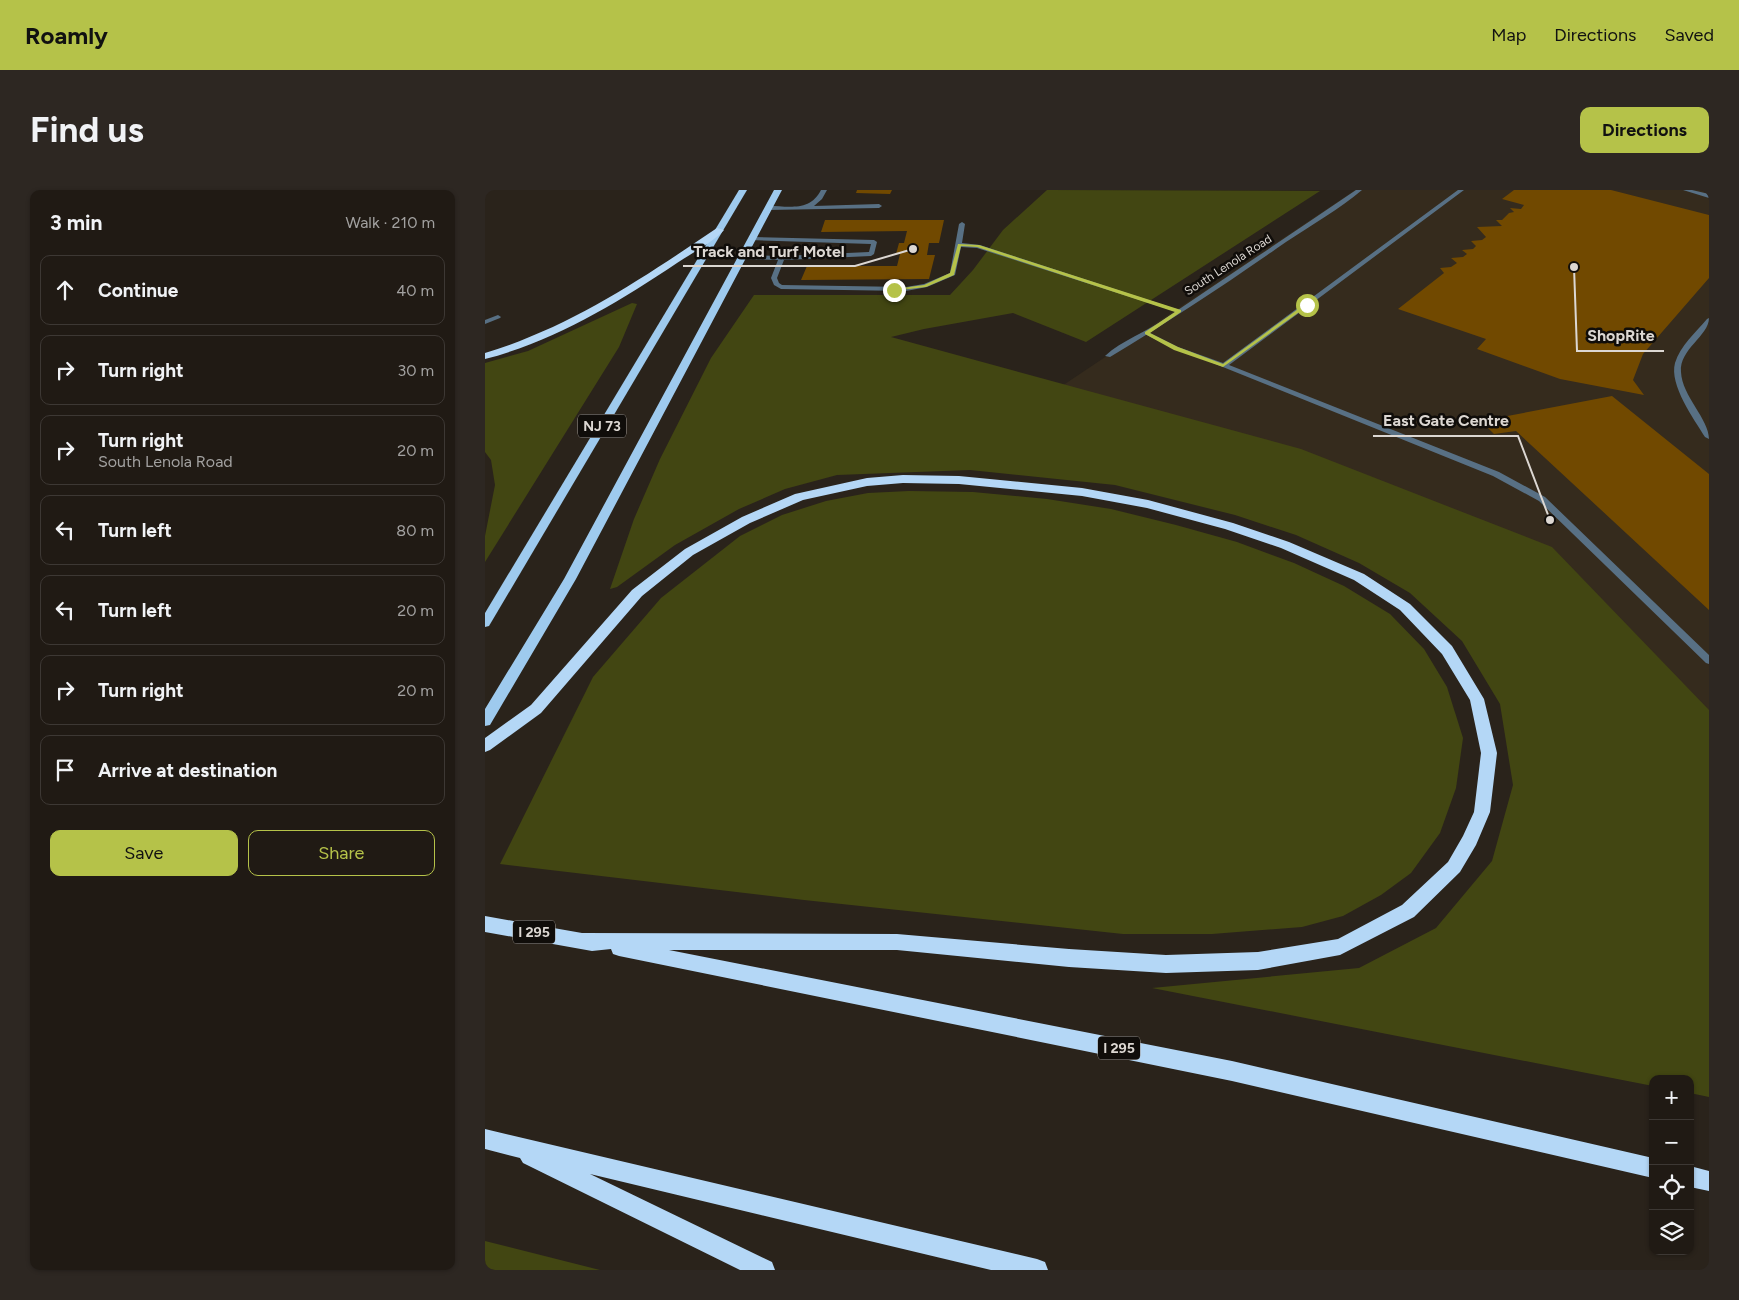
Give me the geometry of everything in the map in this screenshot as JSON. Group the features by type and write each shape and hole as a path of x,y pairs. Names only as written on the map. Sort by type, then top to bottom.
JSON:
{"highway":[{"name":"NJ 73","path":"485,623 743,190"},
{"name":"NJ 73","path":"485,721 570,579 778,190"},
{"path":"485,356 540,338 579,321 616,300 720,230"},
{"path":"485,746 537,709 637,593 689,552 746,520 799,497 867,482 903,479 959,480 1082,492 1148,504 1229,526 1285,545 1359,577 1405,607 1447,650 1477,698 1489,753 1482,812 1470,840 1454,867 1408,911 1341,947 1258,961 1165,964 1069,958 897,942 583,941"},
{"name":"I 295","path":"485,924 583,941 1232,1071 1649,1167"},
{"path":"485,1139 1037,1270"},
{"path":"506,1144 764,1270"},
{"path":"1694,1177 1709,1180"}],"street":[{"path":"810,206 820,198 824,190"},
{"name":"South Lenola Road","path":"1109,356 1147,333 1359,190"},
{"path":"1223,366 1461,190"},
{"path":"1686,190 1709,196"},
{"path":"769,208 879,206"},
{"path":"782,258 774,278 776,284 781,286 906,289 925,286 953,274 962,224"},
{"path":"743,257 782,258 871,254 874,242 752,239"},
{"path":"959,245 978,246 1179,311"},
{"path":"485,322 498,317"},
{"path":"1709,320 1687,347 1678,365 1679,382 1709,437"},
{"path":"1147,333 1176,348 1496,474 1542,499 1709,661"}],"shaded area":[{"path":"1355,190 1709,190 1709,882 1578,650 1029,408"}],"green space":[{"path":"1047,190 1320,191 1086,342 1013,313 891,337 1301,449 1552,547 1709,710 1709,1097 1694,1094 1694,1075 1649,1075 1649,1085 1152,988 1359,968 1436,928 1492,861 1513,785 1500,704 1462,641 1410,593 1359,563 1296,535 1235,515 1115,485 970,470 837,475 785,489 739,509 675,545 617,587 610,589 634,519 660,459 711,358 754,295 950,295 973,270 1003,230"},
{"path":"632,303 637,304 619,347 485,562 485,536 495,485 491,460 485,452 485,363 528,351"},
{"path":"909,491 973,492 1047,499 1111,509 1176,525 1237,542 1294,563 1344,586 1390,614 1424,649 1447,687 1463,738 1456,788 1440,833 1411,873 1381,895 1343,916 1302,927 1212,934 1123,934 804,900 500,864 593,677 661,598 740,536 782,515 826,501 868,493"},
{"path":"485,1241 600,1270 485,1270"}],"building":[{"path":"857,190 892,190 890,194 856,193"},
{"path":"1514,190 1611,190 1709,215 1709,278 1643,354 1633,380 1644,395 1560,379 1477,349 1486,339 1398,309 1444,273 1440,268 1451,267 1457,263 1451,258 1463,257 1467,254 1462,250 1473,249 1476,246 1471,241 1482,240 1486,237 1477,227 1502,226 1496,220 1502,220 1509,213 1514,212 1510,208 1521,209 1524,205 1502,199"},
{"path":"825,220 944,220 939,243 929,243 927,255 935,255 929,279 801,280 807,266 897,266 900,254 896,254 899,243 904,243 907,231 821,232"},
{"path":"1612,396 1709,474 1709,610 1516,431 1494,434 1481,421"}],"place":[{"name":"Track and Turf Motel","path":"913,249"},
{"name":"ShopRite","path":"1574,267"},
{"name":"East Gate Centre","path":"1550,520"}],"route":[{"path":"894,290 925,286 953,274 959,245 978,246 1179,311 1147,333 1176,348 1223,366 1307,305"}]}
